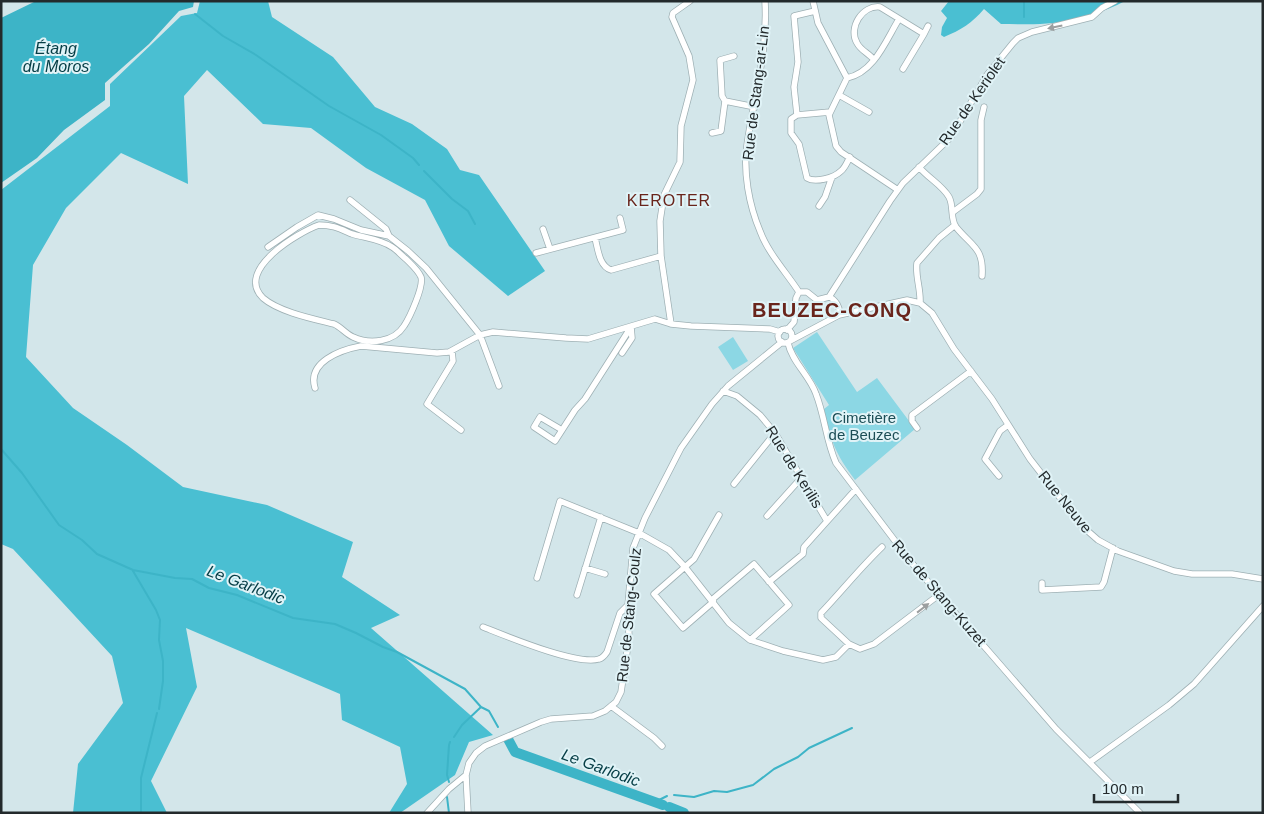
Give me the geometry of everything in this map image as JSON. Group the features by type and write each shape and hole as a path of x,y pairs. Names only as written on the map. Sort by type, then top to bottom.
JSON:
{"street":[{"path":"671,324 661,256 662,207 668,185 680,162 682,149 681,126 692,90 692,72 689,56 672,17 673,13 690,1"},
{"name":"Rue de Stang-ar-Lin","path":"765,1 764,48 747,145 746,163 752,209 765,243 799,292"},
{"path":"813,1 818,23 847,78"},
{"name":"Rue de Keriolet","path":"828,297 898,190 951,137 987,75 1018,38 1042,29 1092,17 1102,8 1116,1"},
{"path":"874,60 857,44 853,34 856,23 864,11 873,6 880,7 924,34"},
{"path":"797,115 794,86 798,62 794,16 814,11"},
{"path":"847,78 854,77 872,65 899,18"},
{"path":"903,69 928,26"},
{"path":"712,133 721,131 725,101 722,96 720,60 734,56"},
{"path":"847,78 830,112 836,146 838,150 898,190"},
{"path":"839,95 870,112"},
{"path":"725,101 754,107"},
{"path":"953,212 978,194 981,189 981,120 984,107"},
{"path":"830,112 797,115 791,119 791,133 799,144 807,178 813,180 832,177 841,171 850,158"},
{"path":"920,167 950,198 955,225 974,245 980,255 983,263 982,276"},
{"path":"819,206 825,197 832,177"},
{"path":"350,200 386,228 389,236"},
{"path":"268,247 297,226 318,215 362,230 389,236 426,268 480,335 499,386"},
{"path":"536,253 623,230 620,218"},
{"path":"320,225 331,225 352,234 378,240 391,246 411,264 421,278 421,288 405,326 389,340 368,341 353,337 336,325 309,319 269,302 256,287 256,280 267,259 292,238 320,225"},
{"path":"315,388 313,381 323,361 350,348 361,346 437,353 452,351 480,335 493,332 542,337 588,338 655,319 671,324 784,331 792,336 787,342 779,338 784,331 794,322 796,298 799,292 807,292 818,300 828,297 834,300 839,309 839,315 907,300 920,302 921,292 916,268 917,263 939,238 955,225"},
{"path":"543,229 550,250"},
{"path":"595,238 602,264 608,269 661,256"},
{"name":"Rue Neuve","path":"920,302 932,313 954,349 992,399 1030,459 1082,526 1098,540 1113,548 1174,571 1192,574 1232,574 1263,579"},
{"name":"Rue de Stang-Coulz","path":"610,706 616,702 621,692 629,638 628,605 633,548 648,511 681,448 723,391 732,382 787,342 839,315"},
{"path":"622,353 632,338 630,327"},
{"path":"562,430 540,417 534,428 556,441 630,327"},
{"path":"389,340 393,349"},
{"name":"Rue de Stang-Kuzet","path":"787,342 816,394 830,449 836,463 899,549 940,594 1047,720 1140,813"},
{"path":"452,351 453,361 427,404 461,430"},
{"path":"918,428 912,421 912,414 971,371"},
{"path":"732,382 736,396"},
{"name":"Rue de Kerilis","path":"723,391 736,396 760,415 775,433 827,521"},
{"path":"999,476 985,459 1000,430 1008,425"},
{"path":"734,484 775,433"},
{"path":"767,516 802,476"},
{"path":"769,582 803,554 804,547 856,489"},
{"path":"537,578 560,500 639,533 669,550 685,567 729,623 750,640 783,652 823,660 836,657 849,644"},
{"path":"719,515 694,559 654,594 683,628 713,602 714,598 754,564 790,605 750,640"},
{"path":"577,595 601,517"},
{"path":"882,547 856,572 846,588 821,612 821,618 849,644 860,650 874,644 940,594"},
{"path":"1042,583 1042,590 1101,587 1113,548"},
{"path":"585,568 605,574"},
{"path":"483,627 560,654 598,660 604,657 607,652 620,613 628,605"},
{"path":"1090,762 1194,684 1263,606"},
{"path":"468,813 466,775 468,763 476,753 486,746 541,722 551,719 593,716 610,706 662,746"},
{"path":"427,813 449,788 466,775"}],"green space":[{"name":"Cimetière de Beuzec","path":"817,332 857,392 877,378 915,429 855,480 838,454 832,439 824,409 829,405 793,348"},
{"path":"733,337 748,361 733,370 718,347"}],"shaded area":[{"path":"200,1 268,1 272,17 333,57 375,107 412,124 447,149 460,170 479,175 545,271 508,296 449,246 425,200 366,168 311,128 263,124 207,70 184,96 188,184 121,153 66,208 33,265 26,357 73,408 183,487 267,505 353,542 342,577 400,615 371,628 493,735 469,742 455,775 400,813 389,813 407,784 400,747 342,720 340,694 186,628 197,687 151,781 167,813 73,813 78,764 123,703 112,656 13,549 1,544 1,190 110,106 110,84 181,16 197,13"},
{"path":"949,1 1125,1 1080,18 1040,24 1001,24 984,9 966,26 944,37 941,35 942,27 947,18 941,11"}],"water":[{"name":"Étang du Moros","path":"36,1 194,1 193,7 179,11 149,44 105,83 105,100 64,130 37,158 1,183 1,18"}],"waterway":[{"path":"1024,1 1024,17"},
{"path":"195,14 223,36 256,55 329,106 381,135 413,158 419,165"},
{"path":"424,171 452,199 468,211 475,224"},
{"name":"Le Garlodic","path":"1,449 22,473 59,525 82,540 97,554 133,570 175,578 192,579 209,588 237,595 293,618 335,624 356,633 397,652 465,689 481,707 489,711 498,727"},
{"path":"133,571 160,620 159,640 163,661 163,681 159,709"},
{"path":"454,737 462,725 481,707"},
{"path":"141,813 141,778 157,713"},
{"path":"674,795 694,797 714,791 727,792 753,785 774,769 798,757 809,748 852,728"},
{"name":"Le Garlodic","path":"508,739 515,752 663,805"},
{"path":"449,782 447,775 450,742"},
{"path":"655,802 667,796"},
{"path":"447,797 449,813"},
{"name":"Le Garlodic","path":"669,807 684,813"}],"district":[{"name":"KEROTER","path":"669,200"},
{"name":"BEUZEC-CONQ","path":"832,310"}]}
